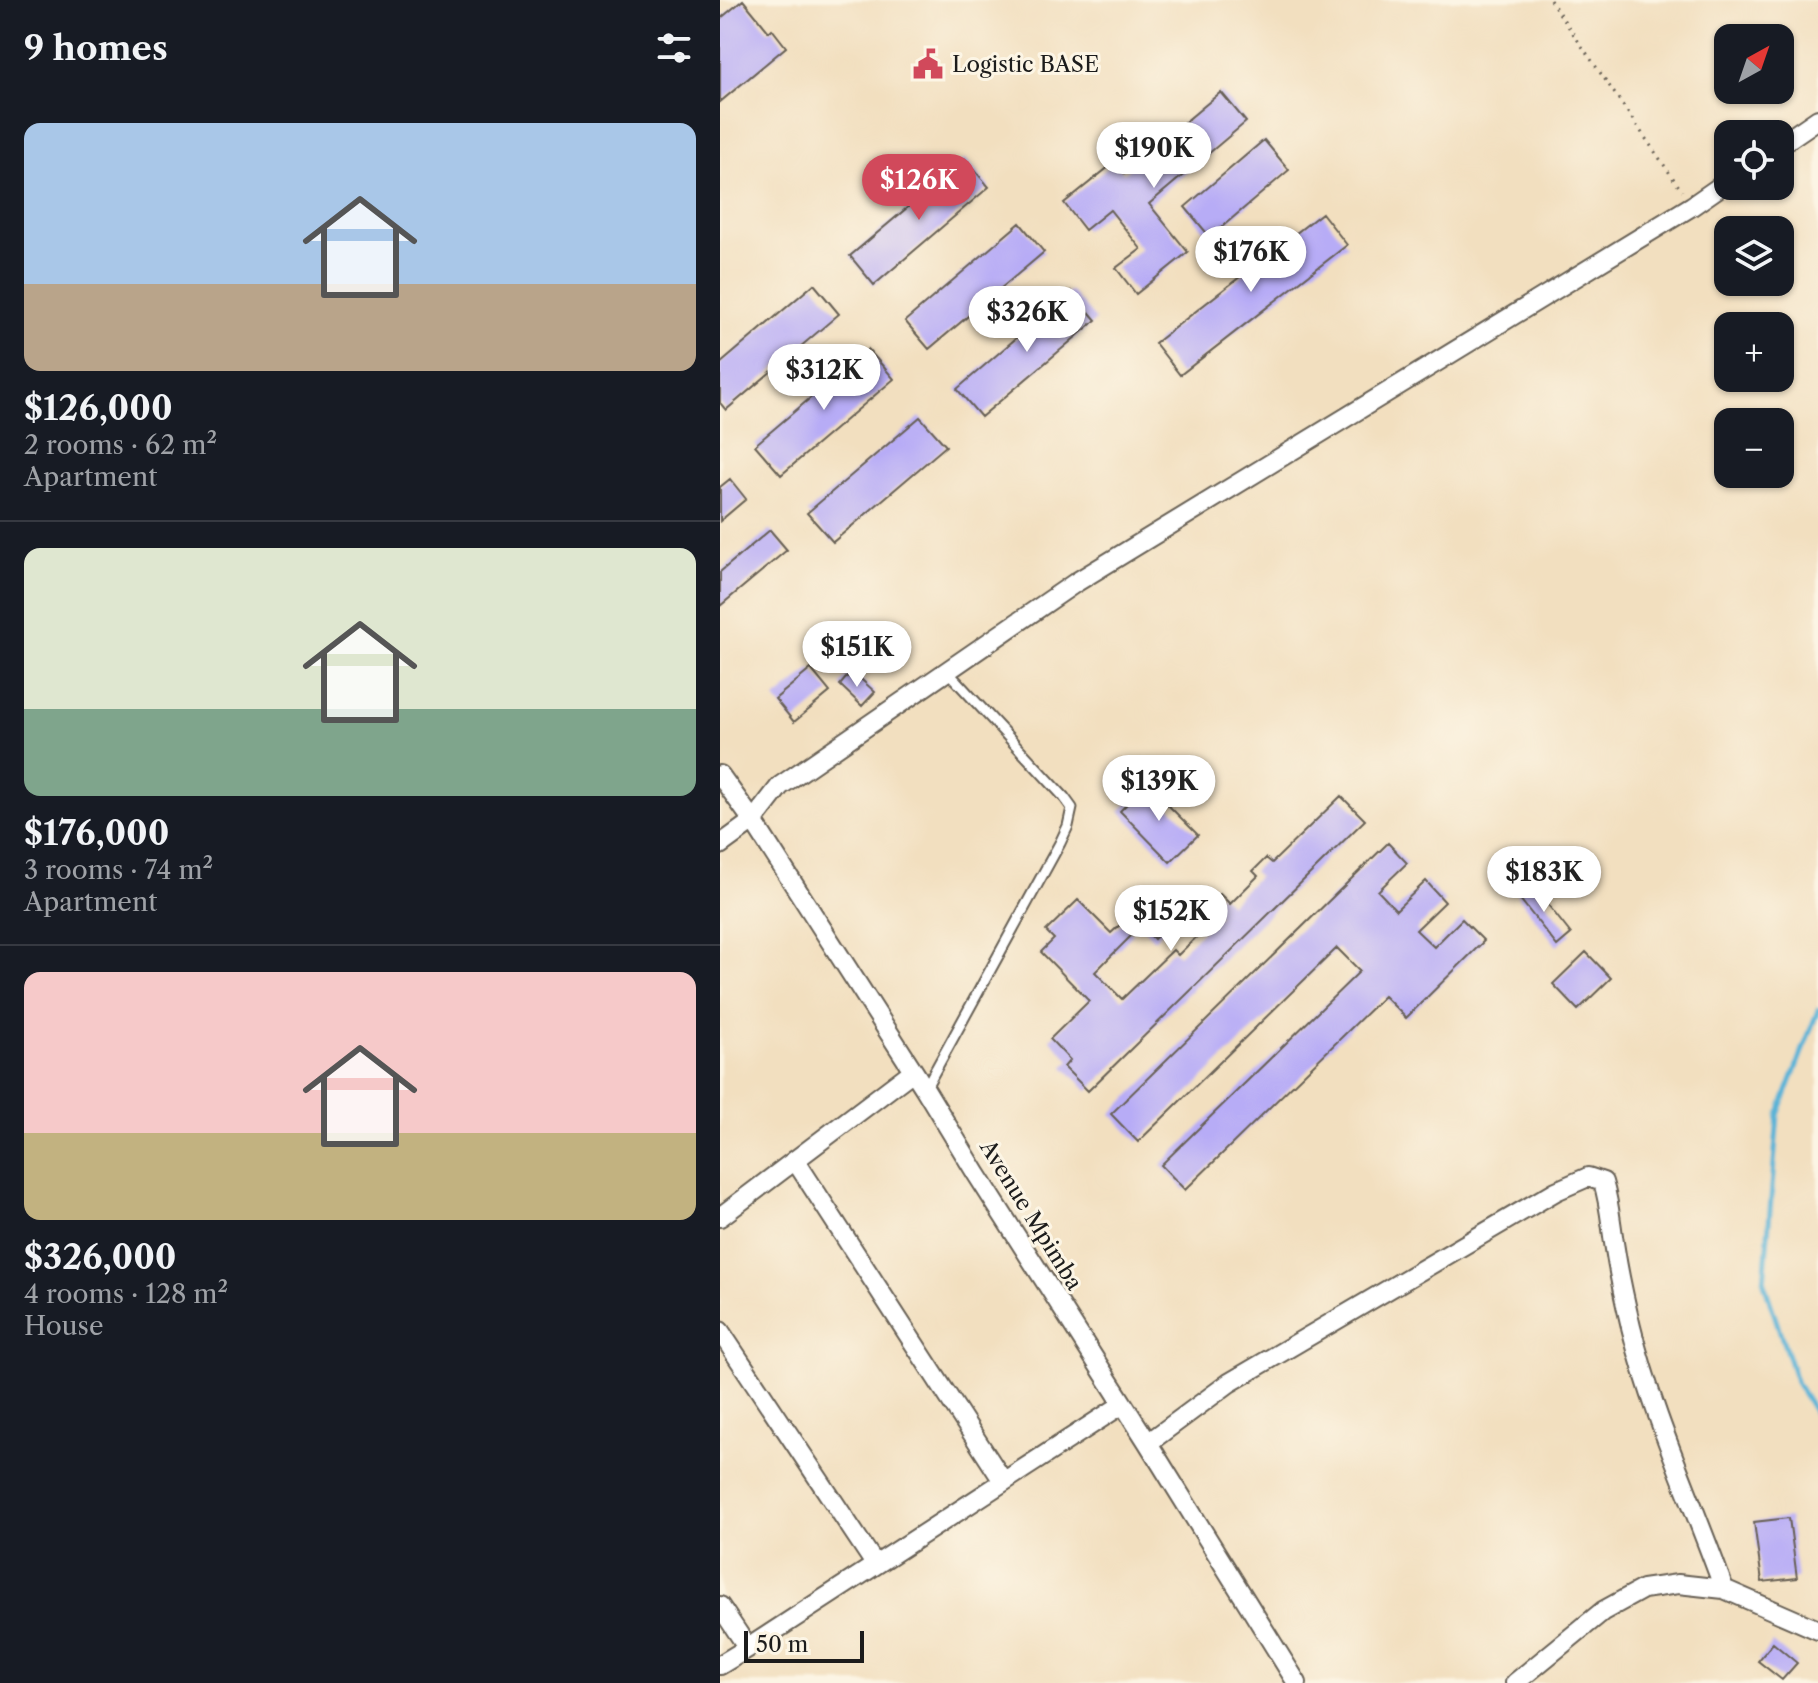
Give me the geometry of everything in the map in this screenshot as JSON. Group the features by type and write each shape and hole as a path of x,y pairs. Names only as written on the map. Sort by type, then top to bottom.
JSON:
{"street":[{"path":"1794,135 1818,119"},
{"path":"720,845 753,821 780,786 1075,583 1714,191"},
{"name":"Avenue Mpimba","path":"720,775 753,821 925,1089 1297,1683"},
{"path":"720,1217 913,1071"},
{"path":"795,1160 1003,1481"},
{"path":"1148,1443 1229,1383 1556,1191 1588,1177 1603,1182 1635,1342 1660,1423 1724,1589"},
{"path":"720,1331 875,1564"},
{"path":"720,1665 1123,1404"},
{"path":"1515,1683 1603,1611 1643,1589 1678,1584 1724,1589 1818,1630"},
{"path":"720,1606 748,1648"}],"lane":[{"path":"925,1089 1060,843 1072,808 948,672"}],"path":[{"path":"1550,0 1692,206"}],"building":[{"path":"743,0 769,32 772,29 786,47 720,102 720,19"},
{"path":"1221,92 1246,122 1149,204 1188,252 1136,294 1116,268 1141,249 1110,210 1085,230 1064,203 1115,162 1124,173"},
{"path":"1264,140 1289,170 1210,237 1185,207"},
{"path":"965,159 989,187 874,285 850,256"},
{"path":"1322,213 1347,245 1180,375 1155,343"},
{"path":"1020,223 1044,252 929,349 905,321"},
{"path":"814,284 839,314 726,410 720,403 720,364"},
{"path":"1071,291 1096,320 981,417 957,389"},
{"path":"868,349 894,379 781,475 755,445"},
{"path":"920,417 946,446 833,542 807,513"},
{"path":"730,479 746,499 720,521 720,487"},
{"path":"770,530 787,550 720,606 720,572"},
{"path":"811,669 830,692 794,722 775,699"},
{"path":"852,671 875,692 862,706 840,685"},
{"path":"1147,784 1198,835 1170,862 1120,811"},
{"path":"1341,796 1365,820 1088,1091 1064,1067 1070,1060 1050,1039 1089,1001 1041,952 1054,939 1046,931 1078,900 1111,933 1122,923 1133,934 1095,972 1122,999 1173,950 1178,955 1219,915 1209,905 1220,894 1230,904 1258,876 1253,871 1266,858 1272,863"},
{"path":"1388,843 1407,863 1378,891 1396,910 1426,881 1445,902 1416,930 1434,947 1462,919 1484,941 1406,1018 1384,996 1185,1190 1161,1165 1360,971 1337,948 1138,1142 1111,1114"},
{"path":"1530,882 1571,934 1557,946 1516,894"},
{"path":"1154,916 1165,928 1154,939 1142,927"},
{"path":"1586,952 1611,978 1578,1010 1553,984"},
{"path":"1789,1518 1797,1578 1762,1582 1754,1522"},
{"path":"1773,1643 1797,1663 1782,1680 1758,1661"}],"waterway":[{"path":"1818,1010 1778,1115 1764,1283 1797,1384 1818,1418"}],"place":[{"name":"Logistic BASE","path":"928,64"}]}
